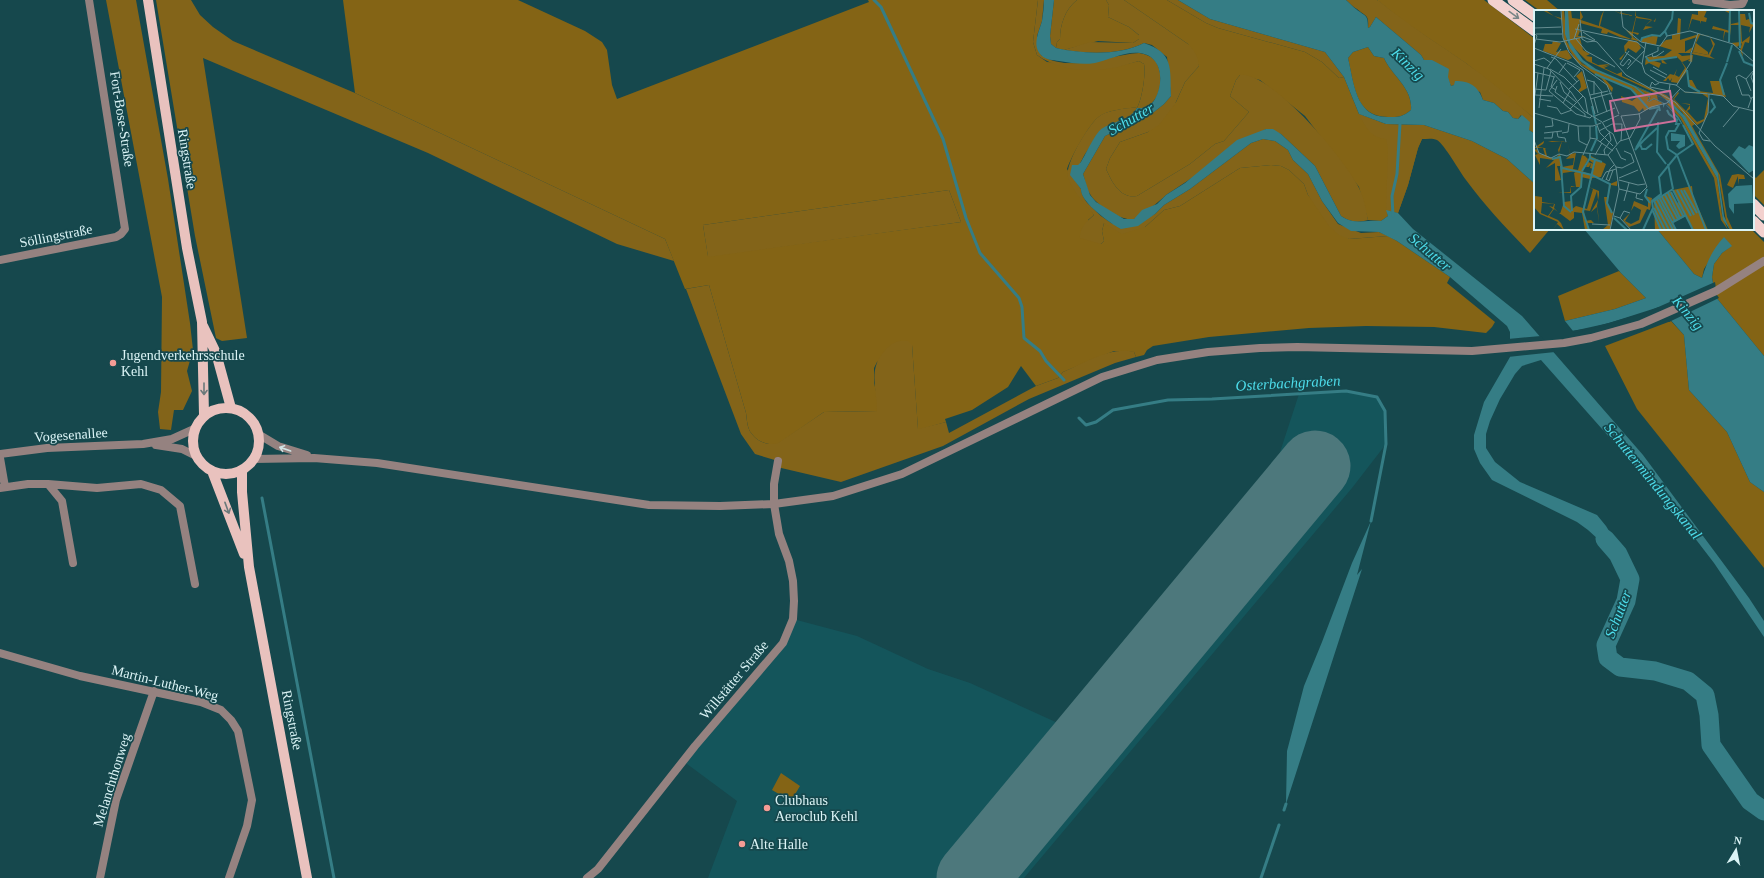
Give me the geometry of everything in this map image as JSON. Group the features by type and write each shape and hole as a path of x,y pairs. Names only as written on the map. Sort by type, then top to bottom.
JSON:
{"highway":[{"path":"1493,0 1534,30"},
{"path":"1513,0 1534,15"},
{"path":"1754,205 1764,215"},
{"path":"1754,222 1764,232"}],"main road":[{"name":"Ringstraße","path":"148,0 187,248 202,322 204,415"},
{"name":"Ringstraße","path":"202,322 216,353 231,408"},
{"path":"231,408 246,414 251,420 258,434 259,443 254,460 242,470 227,474 212,472 200,463 196,456 192,438 194,429 204,415 217,409 231,408"},
{"name":"Ringstraße","path":"242,470 242,492 249,567 307,878"},
{"name":"Ringstraße","path":"212,472 249,567"}],"street":[{"name":"Fort-Bose-Straße","path":"89,0 125,224 125,228 121,234 116,237"},
{"path":"1696,0 1730,5 1743,5"},
{"name":"Söllingstraße","path":"0,260 116,237"},
{"path":"254,460 314,458 377,463 649,505 720,506 774,504 833,496 902,474 1102,377 1157,360 1208,352 1260,348 1297,347 1472,351 1564,343 1640,324 1716,291 1764,261"},
{"name":"Vogesenallee","path":"0,454 47,448 143,444 172,439 194,429"},
{"path":"258,434 278,446 314,458"},
{"name":"Vogesenallee","path":"143,444 182,449 196,456"},
{"path":"0,458 2,488 28,484 97,488 141,484 162,490 180,506 195,584"},
{"name":"Willstätter Straße","path":"587,878 598,869 695,746 783,643 793,619 794,581 789,561 778,534 774,504 774,484 778,461"},
{"path":"48,484 62,501 73,563"},
{"name":"Martin-Luther-Weg","path":"0,653 80,676 201,702 221,710 231,720 238,731 252,800 247,826 228,878"},
{"name":"Melanchthonweg","path":"100,878 116,800 154,691"}],"shaded area":[{"path":"106,0 136,0 168,179 190,323 193,350 187,371 192,391 183,410 174,410 171,430 160,429 158,412 161,392 162,297"},
{"path":"156,0 191,0 200,15 213,27 233,41 355,93 665,239 674,261 617,244 428,153 203,58 247,338 222,341 216,338 195,236"},
{"path":"343,0 518,0 585,31 602,42 607,50 612,85 617,99 869,2 868,0 1038,0 1033,42 1037,55 1047,62 1118,66 1139,61 1144,64 1143,86 1137,108 1113,111 1100,116 1091,125 1081,140 1067,169 1094,215 1088,220 1101,244 1104,241 1102,231 1104,223 1145,227 1164,210 1180,206 1240,168 1271,165 1281,166 1289,170 1304,184 1308,195 1349,239 1388,236 1397,241 1450,277 1447,283 1495,322 1486,333 1434,327 1366,326 1309,328 1209,337 1153,346 1147,350 1144,355 1136,357 1134,352 1114,351 1063,372 1058,378 1036,386 1021,366 1008,387 972,410 945,419 946,422 918,430 912,345 877,362 874,368 874,383 877,395 877,411 824,412 778,444 768,444 754,437 750,432 746,413 709,285 685,289 665,239 355,93","holes":["949,190 961,222 708,256 703,225"]},
{"path":"1038,0 1044,0 1042,21 1037,36 1041,55 1064,63 1077,63 1127,54 1144,54 1152,58 1159,68 1160,84 1155,99 1151,104 1145,108 1137,108 1142,93 1144,80 1144,64 1139,61 1108,69 1087,70 1055,64 1037,55 1033,42"},
{"path":"1054,0 1077,0 1066,13 1061,28 1060,39 1057,42 1056,48 1051,44 1050,36"},
{"path":"1077,0 1106,0 1109,5 1108,17 1129,27 1140,36 1139,39 1133,43 1098,41 1064,50 1056,48 1057,42 1060,39 1061,28 1066,13"},
{"path":"1106,0 1124,0 1188,44 1196,54 1199,66 1185,82 1175,104 1159,125 1148,132 1120,142 1110,158 1106,169 1114,184 1121,192 1126,195 1137,196 1190,164 1215,144 1224,141 1249,112 1230,96 1236,80 1240,75 1253,78 1270,87 1288,102 1324,139 1359,188 1364,200 1368,220 1347,220 1341,216 1315,166 1281,134 1266,129 1166,195 1134,219 1123,218 1116,215 1097,203 1089,192 1083,174 1105,136 1154,112 1171,96 1167,57 1152,45 1144,43 1115,52 1094,53 1064,50 1090,42 1133,43 1139,39 1139,35 1129,27 1108,17 1109,5"},
{"path":"1124,0 1167,0 1206,23 1218,28 1305,52 1322,62 1339,78 1344,77 1359,114 1422,139 1398,213 1387,211 1388,216 1381,221 1368,220 1359,187 1305,116 1260,80 1240,75 1236,80 1230,96 1249,112 1224,141 1215,144 1190,164 1137,196 1126,195 1121,192 1114,184 1106,169 1110,158 1120,142 1148,132 1176,102 1185,82 1199,66 1188,44"},
{"path":"1167,0 1178,0 1210,19 1325,52 1344,77 1339,78 1322,62 1305,52 1218,28 1206,23"},
{"path":"1346,0 1379,1 1493,83 1534,118 1534,133 1529,130 1521,115 1518,119 1513,118 1508,112 1503,111 1494,103 1483,100 1480,92 1454,85 1451,86 1441,69 1433,63 1424,60 1421,55 1376,17 1368,28 1368,20 1366,16"},
{"path":"1377,0 1484,0 1534,38 1534,118 1467,64 1403,21"},
{"path":"1525,0 1547,0 1559,10 1539,10"},
{"path":"1368,47 1374,56 1384,58 1409,95 1411,110 1405,114 1395,117 1377,116 1362,105 1355,88 1348,58 1353,52"},
{"path":"1137,108 1130,116 1115,123 1101,134 1089,148 1080,163 1074,179 1081,189 1083,199 1101,216 1120,229 1125,229 1155,214 1164,205 1190,189 1251,143 1263,139 1275,141 1288,150 1293,160 1308,174 1322,201 1338,224 1361,233 1379,232 1388,236 1349,239 1339,235 1329,226 1308,195 1304,184 1289,170 1281,166 1271,165 1240,168 1180,206 1164,210 1145,227 1122,234 1104,223 1102,231 1104,241 1101,244 1080,238 1082,228 1094,215 1070,182 1068,171 1070,163 1079,144 1096,119 1108,112"},
{"path":"1359,114 1386,124 1424,125 1472,141 1507,159 1534,183 1534,230 1549,230 1530,253 1481,199 1466,180 1444,147 1434,139 1422,139 1398,213 1386,210 1388,149 1386,139 1372,134 1364,124"},
{"path":"1764,170 1764,205 1754,195 1754,176 1756,178"},
{"path":"949,190 961,222 708,257 703,225"},
{"path":"1658,230 1752,230 1764,242 1764,356 1715,296 1712,277 1714,264 1722,253 1731,246 1724,238 1704,269 1702,278 1694,274"},
{"path":"1619,271 1646,298 1615,309 1565,321 1558,296"},
{"path":"709,285 746,413 749,430 754,437 768,444 778,443 824,412 877,411 874,379 877,364 880,356 886,349 898,341 908,341 912,345 918,429 946,422 949,433 1036,386 1058,378 1063,372 1098,356 1116,351 1125,351 1134,352 1136,357 1115,363 1029,399 943,446 841,482 777,467 778,461 755,454 741,434 686,289"},
{"path":"1671,321 1684,335 1689,390 1727,432 1750,482 1764,492 1764,568 1637,409 1605,346"},
{"path":"1346,391 1377,397 1385,411 1386,444 1352,488 1024,878 708,878 737,801 683,761 783,643 793,619 857,636 928,669 970,683 1071,729 1264,501 1299,394"},
{"path":"781,773 800,786 791,801 772,790"}],"water":[{"name":"Schuttermündungskanal","path":"1044,0 1054,0 1050,36 1051,44 1056,48 1077,52 1100,53 1123,50 1144,43 1161,52 1168,63 1170,70 1171,96 1154,112 1105,136 1083,174 1090,195 1096,202 1124,219 1134,219 1142,210 1157,204 1166,195 1185,183 1237,140 1266,129 1273,129 1281,134 1315,166 1341,216 1355,221 1381,221 1388,216 1386,210 1398,213 1413,229 1522,316 1643,455 1749,598 1764,621 1764,637 1714,563 1671,507 1541,360 1522,366 1515,374 1500,399 1490,421 1486,434 1486,448 1495,462 1520,482 1597,515 1606,526 1625,557 1621,560 1613,560 1599,540 1577,522 1492,480 1480,463 1474,449 1474,435 1484,402 1510,357 1510,332 1507,326 1450,277 1397,241 1379,232 1351,231 1338,223 1322,201 1308,174 1293,160 1288,150 1275,141 1263,139 1251,143 1190,189 1164,205 1155,214 1138,226 1121,229 1096,212 1085,200 1081,189 1070,175 1072,165 1078,165 1081,162 1100,130 1130,116 1137,108 1142,108 1151,104 1158,93 1160,85 1160,71 1153,59 1148,55 1140,53 1129,53 1095,63 1086,64 1052,60 1044,57 1039,52 1036,43 1042,21"},
{"name":"Kinzig","path":"1178,0 1346,0 1366,16 1368,20 1368,28 1376,17 1421,55 1424,60 1432,60 1449,69 1448,77 1451,86 1454,85 1455,81 1469,83 1479,91 1483,100 1494,103 1503,111 1508,112 1513,118 1518,119 1522,115 1530,122 1529,130 1534,133 1534,183 1507,159 1472,141 1424,125 1386,124 1359,114 1344,77 1325,52 1210,19","holes":["1368,47 1374,56 1384,58 1409,95 1411,102 1411,110 1400,116 1377,116 1369,112 1362,105 1355,87 1348,58 1353,52"]},
{"name":"Kinzig","path":"1585,230 1658,230 1694,274 1702,278 1710,256 1724,237 1732,246 1722,253 1714,264 1712,277 1715,296 1764,356 1764,492 1750,482 1727,432 1689,390 1684,335 1659,307 1609,323 1573,331 1565,321 1615,309 1646,298 1621,273"},
{"path":"1371,521 1357,575 1362,569 1286,804 1287,751 1304,686 1352,563"}],"pier":[{"path":"1715,282 1717,295 1719,298 1669,322 1658,309 1609,325 1574,333 1571,331 1591,328 1647,312"},
{"path":"1541,336 1555,352 1508,357 1508,339"}],"waterway":[{"path":"874,0 881,7 943,139 966,218 980,253 1019,298 1022,307 1024,338 1040,351 1046,361 1064,380"},
{"path":"1393,216 1392,196 1397,174 1400,124"},
{"name":"Osterbachgraben","path":"1079,418 1086,425 1096,422 1113,410 1168,400 1212,399 1346,391 1377,397 1385,411 1386,444 1371,521"},
{"path":"262,498 334,878"},
{"name":"Schutter","path":"1605,539 1618,554 1630,579 1626,601 1606,645 1608,658 1620,667 1655,671 1688,681 1705,695 1709,715 1711,745 1750,801 1764,811"},
{"name":"Osterbachgraben","path":"1284,810 1286,804"},
{"name":"Osterbachgraben","path":"1261,878 1279,825"}],"runway":[{"path":"972,878 1315,466"}],"place":[{"name":"Jugendverkehrsschule Kehl","path":"113,363"},
{"name":"Clubhaus Aeroclub Kehl","path":"767,808"},
{"name":"Alte Halle","path":"742,844"}]}
